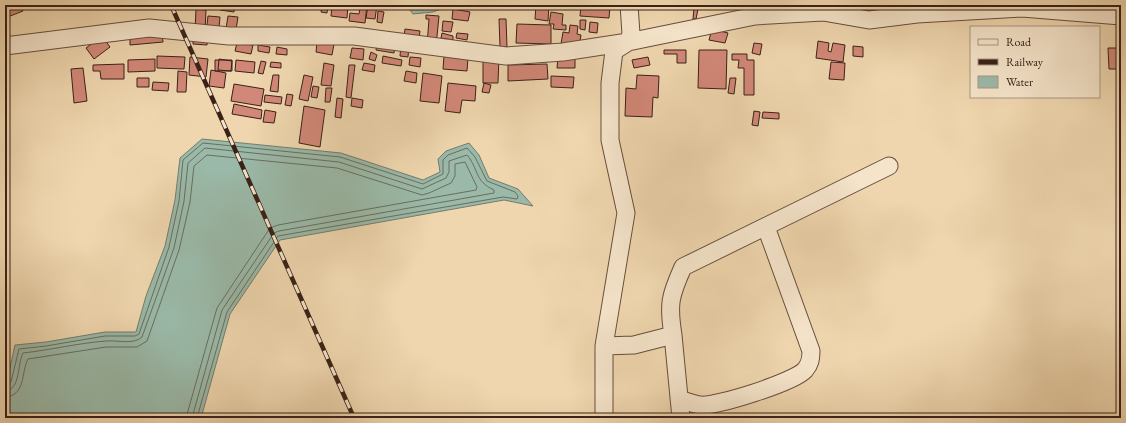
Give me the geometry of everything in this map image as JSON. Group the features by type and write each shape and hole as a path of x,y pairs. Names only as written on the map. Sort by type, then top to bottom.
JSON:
{"street":[{"path":"604,418 604,346 626,213 610,140 612,60 614,51 628,42 631,34 629,5"},
{"path":"5,46 149,28 229,36 354,36 506,56 564,52 628,42 755,16 823,12 869,20 917,14 1042,7 1121,16"},
{"path":"681,418 673,335 669,310 673,290 683,268 890,166"},
{"path":"679,399 700,405 724,402 791,378 804,372 811,362 811,351 766,227"},
{"path":"604,346 634,345 673,335"}],"water":[{"path":"406,5 451,5 433,12 413,14"},
{"path":"202,139 341,153 423,180 440,172 438,159 446,151 469,143 479,155 489,178 518,189 533,206 504,200 280,240 230,314 201,418 5,418 5,390 15,345 46,342 105,332 136,332 146,296 165,246 175,200 180,158"}],"building":[{"path":"5,5 20,5 23,11 5,18"},
{"path":"221,5 235,5 234,12 220,10"},
{"path":"322,5 328,5 327,13 321,12"},
{"path":"332,5 348,5 347,18 331,16"},
{"path":"350,5 367,5 365,23 349,21 350,13 359,14 360,8 350,7"},
{"path":"368,5 377,5 375,19 366,18"},
{"path":"536,5 549,5 548,21 535,19"},
{"path":"581,5 610,6 609,18 580,16"},
{"path":"656,5 673,5 672,9 656,8"},
{"path":"855,5 881,6 879,15 855,12"},
{"path":"694,8 698,9 696,19 693,19"},
{"path":"196,9 206,10 205,31 195,31"},
{"path":"453,9 470,12 468,21 452,19"},
{"path":"378,11 384,12 382,23 377,22"},
{"path":"551,12 563,14 562,25 566,25 566,30 553,29 554,24 549,24"},
{"path":"426,15 439,16 436,46 427,45 429,19 426,19"},
{"path":"208,16 220,17 219,27 207,25"},
{"path":"228,16 238,17 235,36 225,35"},
{"path":"499,19 506,19 507,47 500,47"},
{"path":"580,20 586,20 585,30 580,29"},
{"path":"443,21 453,22 451,32 442,31"},
{"path":"590,22 598,23 597,33 589,32"},
{"path":"517,24 551,25 551,44 516,43"},
{"path":"570,25 578,26 577,34 581,35 579,47 561,44 563,32 569,33"},
{"path":"405,29 420,31 419,39 404,37"},
{"path":"712,29 728,33 725,43 709,40"},
{"path":"162,32 163,42 130,45 130,35"},
{"path":"442,33 453,36 453,40 441,38"},
{"path":"457,33 468,34 467,40 456,38"},
{"path":"193,35 208,36 207,45 193,44"},
{"path":"102,36 110,47 94,59 86,48"},
{"path":"818,41 829,43 828,51 831,52 833,43 845,45 843,62 816,58"},
{"path":"317,42 334,44 332,55 316,52"},
{"path":"237,43 253,45 251,54 235,51"},
{"path":"377,43 395,46 394,53 376,50"},
{"path":"754,43 762,44 760,55 752,53"},
{"path":"258,45 270,47 269,53 258,51"},
{"path":"401,45 409,46 408,57 400,56"},
{"path":"853,46 863,47 863,57 853,56"},
{"path":"277,47 287,49 287,55 276,54"},
{"path":"352,48 364,49 363,60 350,58"},
{"path":"1108,48 1121,48 1121,69 1109,69"},
{"path":"664,50 686,50 686,63 677,63 677,54 664,54"},
{"path":"699,50 727,50 726,89 698,88"},
{"path":"371,52 377,55 375,61 369,59"},
{"path":"732,54 747,54 747,60 754,60 754,95 744,95 744,68 738,68 739,60 732,60"},
{"path":"157,56 185,57 184,69 157,68"},
{"path":"383,56 402,60 401,66 382,63"},
{"path":"444,56 468,58 467,71 443,69"},
{"path":"558,56 575,56 575,68 557,68"},
{"path":"190,57 208,59 206,77 189,75"},
{"path":"410,57 421,58 420,67 409,65"},
{"path":"483,57 499,57 498,83 483,83"},
{"path":"648,57 650,65 634,68 632,60"},
{"path":"155,59 155,71 128,72 128,60"},
{"path":"219,59 232,61 231,71 218,70"},
{"path":"215,60 232,60 232,71 215,71"},
{"path":"236,60 255,62 254,73 235,71"},
{"path":"261,61 266,62 263,74 258,73"},
{"path":"271,62 281,63 281,68 270,67"},
{"path":"831,62 845,63 844,80 829,79"},
{"path":"324,63 334,65 331,86 321,85"},
{"path":"364,63 375,65 374,72 362,70"},
{"path":"124,64 124,79 101,79 100,71 93,71 93,65"},
{"path":"547,64 548,79 508,81 508,65"},
{"path":"349,65 355,65 351,98 346,97"},
{"path":"83,68 87,101 74,103 71,69"},
{"path":"211,70 226,73 224,88 209,86"},
{"path":"178,71 187,72 186,92 177,92"},
{"path":"406,71 417,73 416,83 404,81"},
{"path":"423,73 442,76 439,103 420,101"},
{"path":"273,75 279,75 278,92 270,91"},
{"path":"304,75 313,77 308,101 299,99"},
{"path":"637,75 659,76 658,98 653,97 652,117 625,116 626,88 636,89"},
{"path":"551,76 574,77 573,88 551,87"},
{"path":"137,78 149,78 149,87 137,87"},
{"path":"730,78 736,78 734,94 728,93"},
{"path":"153,82 169,83 168,91 152,90"},
{"path":"448,83 476,86 475,101 462,100 460,113 445,111"},
{"path":"484,83 491,85 489,93 482,92"},
{"path":"234,84 264,89 261,106 231,101"},
{"path":"313,86 319,87 317,98 311,97"},
{"path":"326,88 332,88 330,102 325,102"},
{"path":"287,94 293,95 291,106 285,105"},
{"path":"265,95 282,97 281,104 264,102"},
{"path":"337,98 343,99 341,118 335,117"},
{"path":"352,98 363,100 362,108 351,106"},
{"path":"234,104 262,110 261,119 232,114"},
{"path":"304,106 325,110 320,147 299,143"},
{"path":"265,110 276,112 274,123 263,122"},
{"path":"754,111 760,112 758,126 752,125"},
{"path":"763,112 779,113 779,119 762,118"}],"railway":[{"path":"171,5 354,418"}]}
